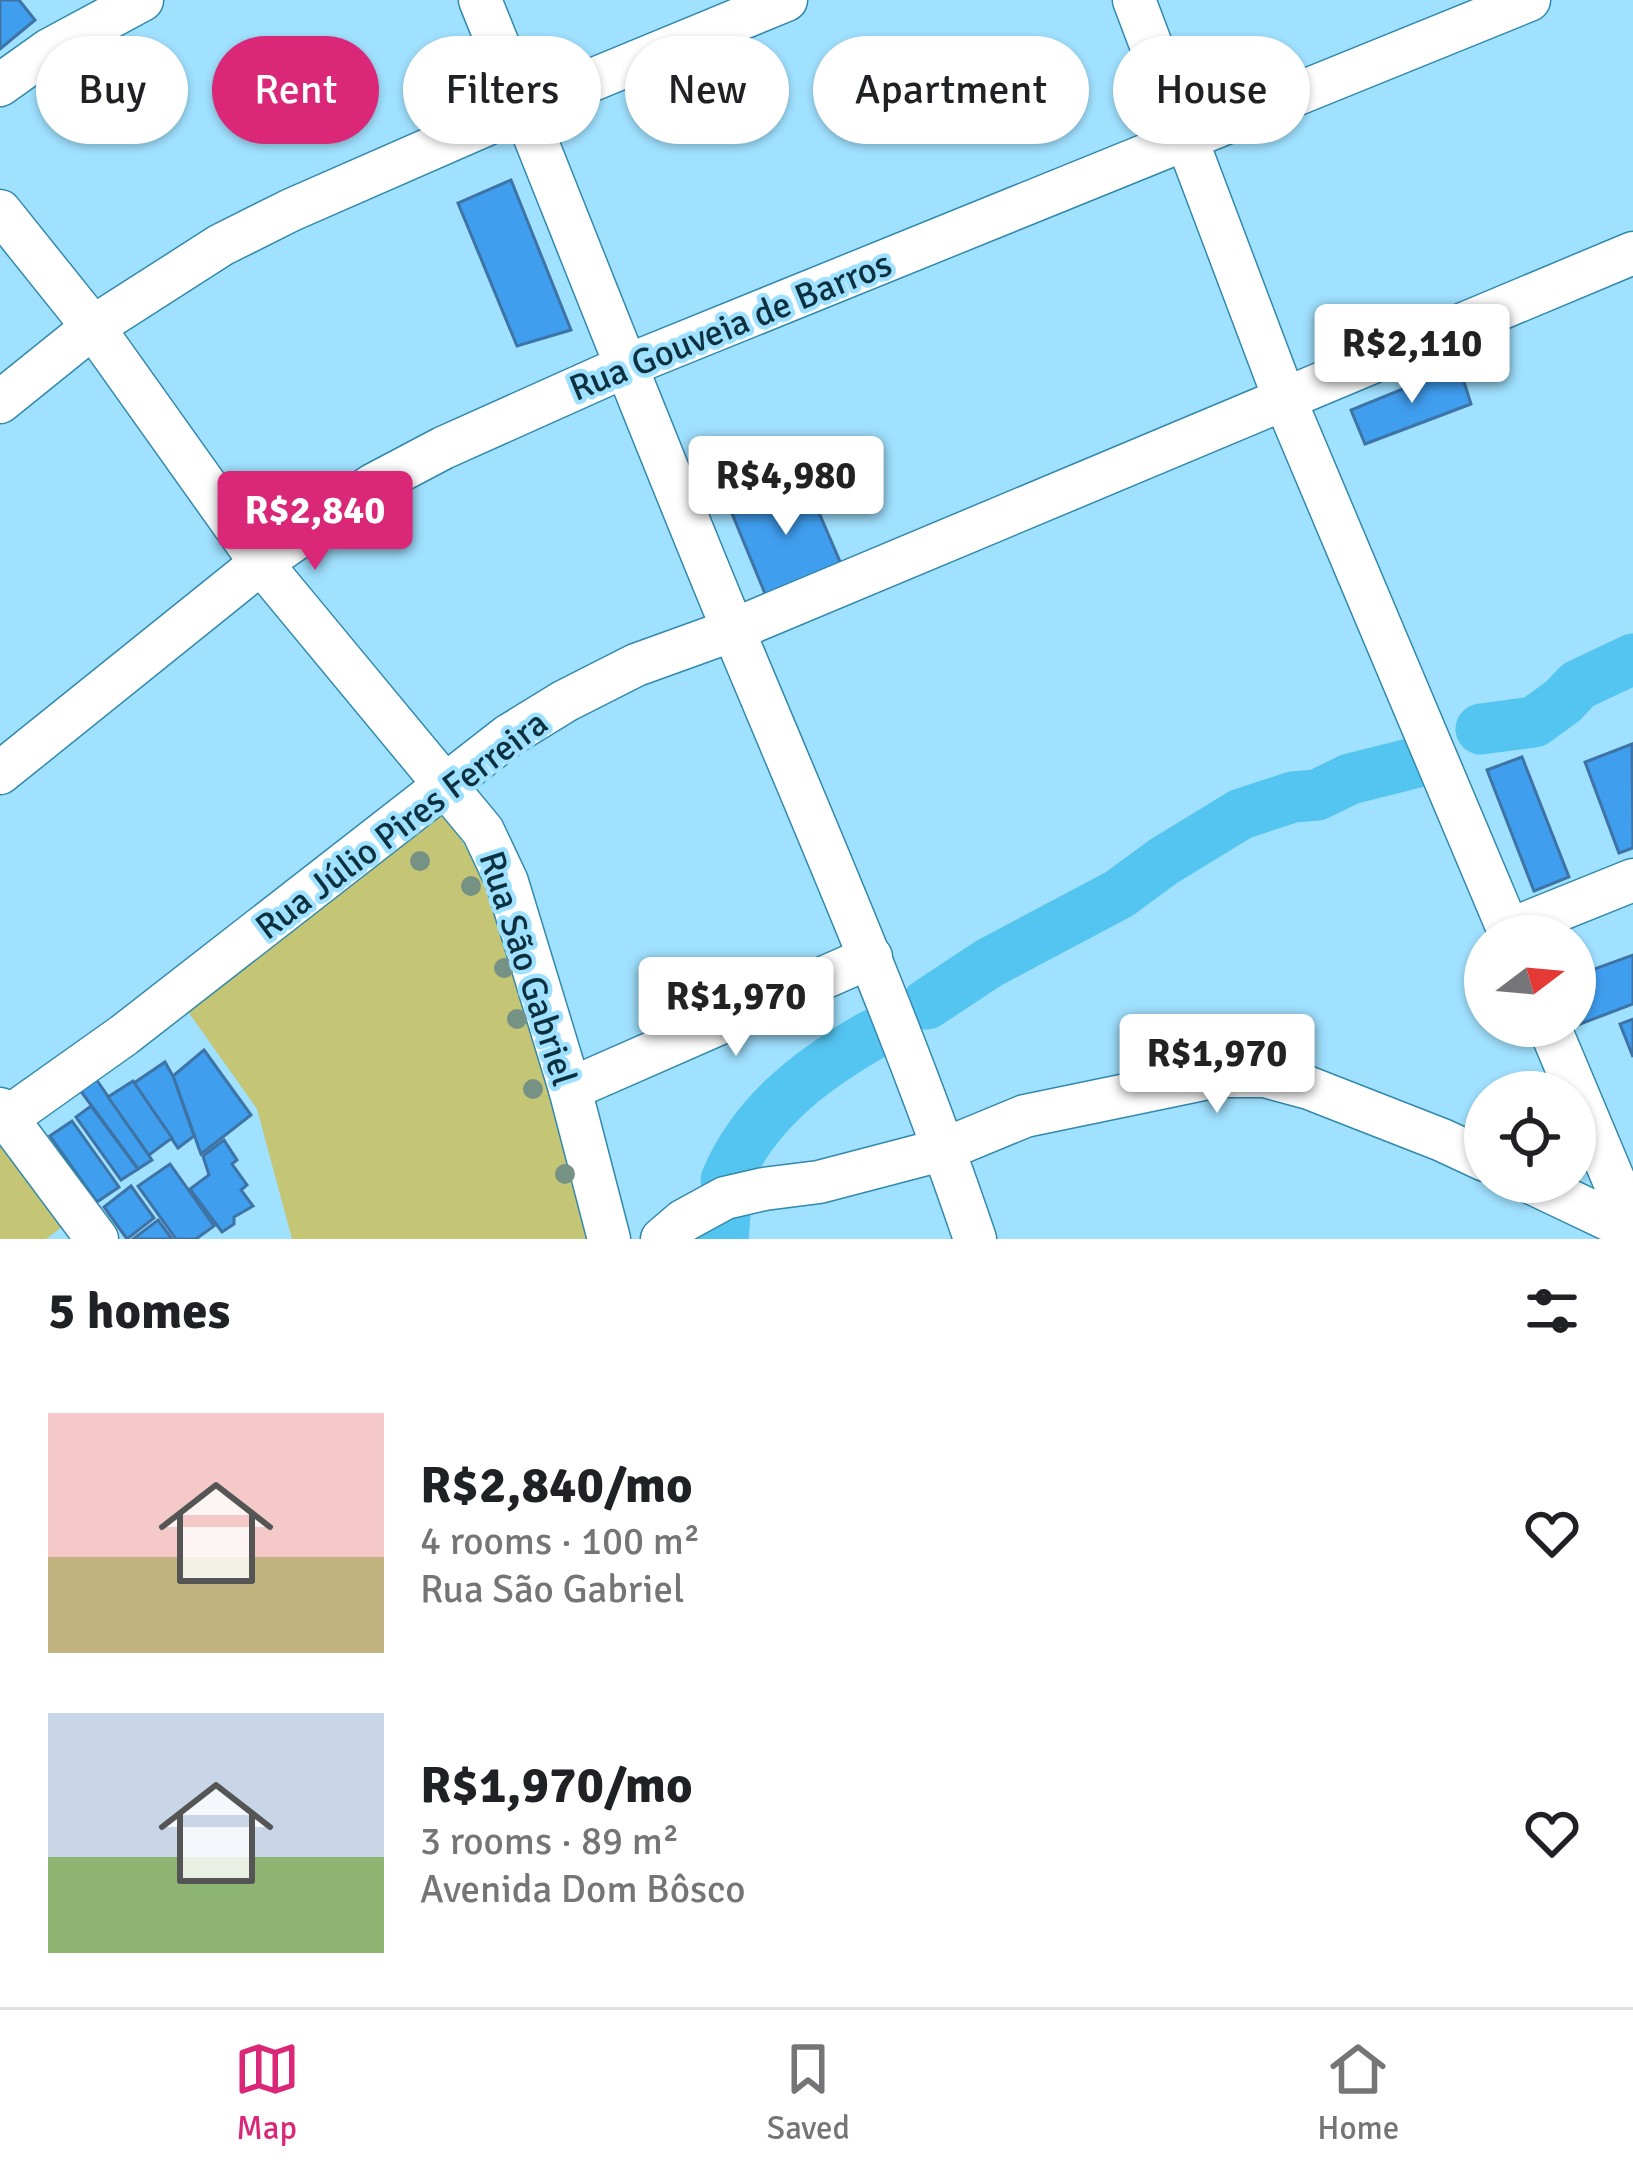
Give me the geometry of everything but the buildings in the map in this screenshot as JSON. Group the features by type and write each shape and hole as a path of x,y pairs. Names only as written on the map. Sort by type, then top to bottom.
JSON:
{"street":[{"path":"0,85 49,50 142,0"},
{"path":"480,0 495,36"},
{"path":"601,76 786,0"},
{"path":"1134,0 1148,36"},
{"name":"Rua Gouveia de Barros","path":"1310,89 1529,0"},
{"path":"0,402 94,327 238,236 442,144"},
{"path":"538,144 733,630 871,957 975,1239"},
{"name":"Rua Gouveia de Barros","path":"0,772 261,563 373,485 443,448 626,366 1176,144"},
{"path":"1190,144 1285,400 1502,915"},
{"name":"Rua São Gabriel","path":"0,211 94,327 261,563 483,831 507,882 570,1089 609,1239"},
{"name":"Rua Júlio Pires Ferreira","path":"2,1117 124,1035 445,783 565,701 636,665 733,630 1630,262"},
{"path":"1552,915 1633,880"},
{"path":"570,1089 871,957"},
{"path":"1557,1047 1632,1233"},
{"path":"1264,1076 1315,1055"},
{"path":"662,1239 683,1221 725,1198 819,1182 945,1148 1025,1116 1218,1076 1264,1076 1331,1096 1464,1150"},
{"path":"2,1117 97,1239"},
{"path":"1572,1203 1632,1233"}],"shaded area":[{"path":"432,813 447,817 490,887 593,1239 292,1239 257,1109 184,1006"},
{"path":"0,1143 62,1227 46,1239 0,1239"}],"waterway":[{"path":"1481,729 1534,722 1578,685 1633,659"},
{"path":"927,1004 989,963 1119,894 1241,814 1418,762"},
{"path":"726,1180 768,1114 827,1063 872,1035"},
{"path":"723,1239 725,1215"}]}
